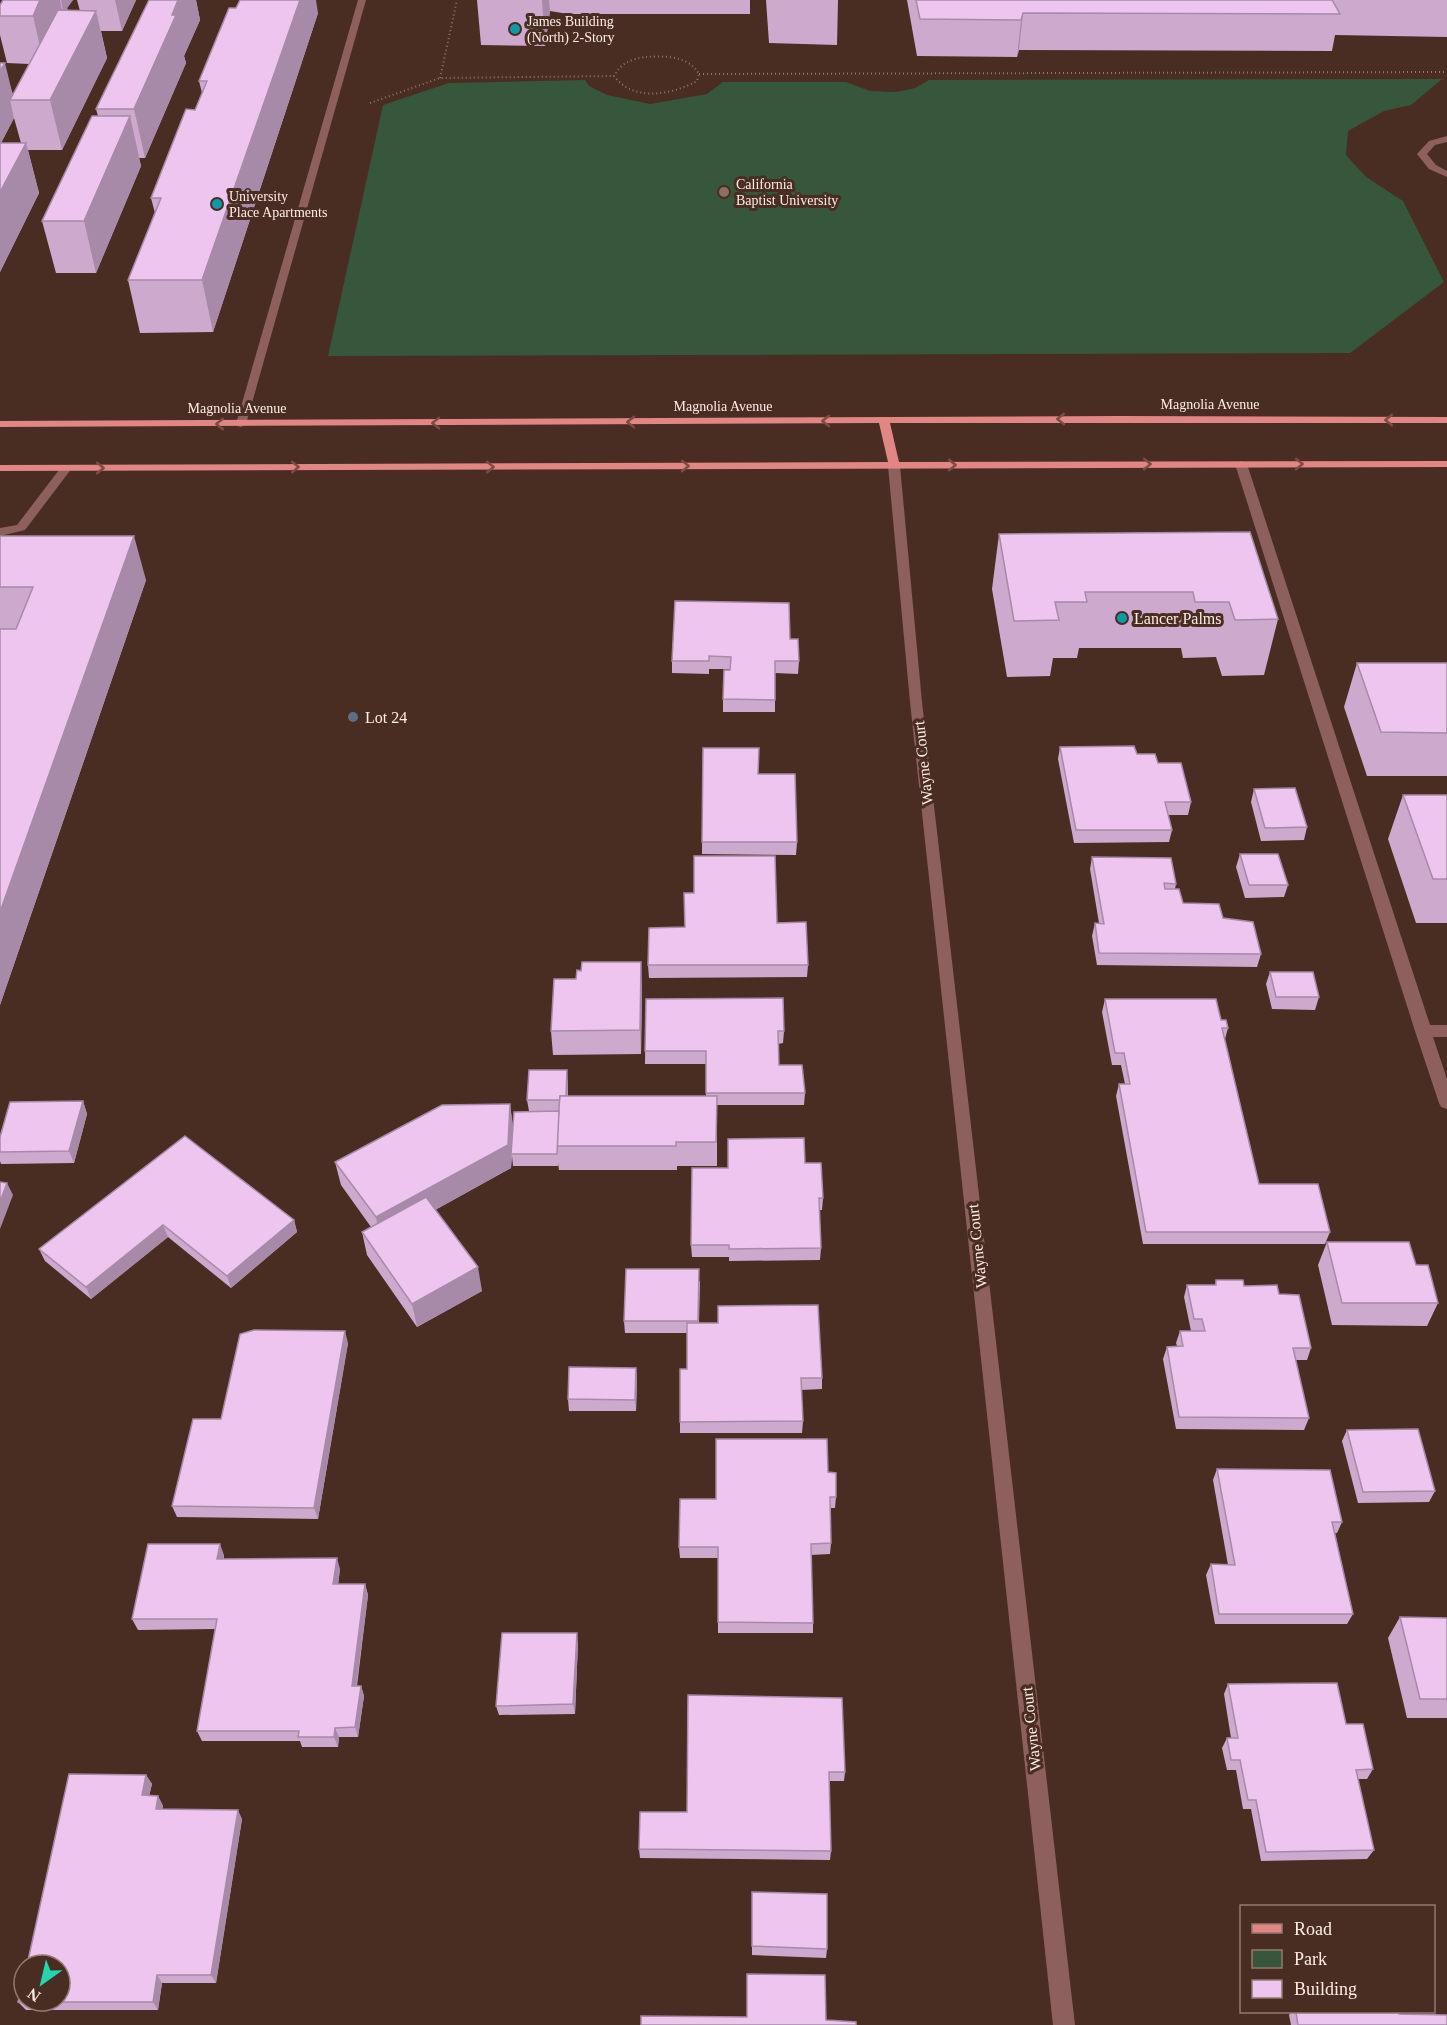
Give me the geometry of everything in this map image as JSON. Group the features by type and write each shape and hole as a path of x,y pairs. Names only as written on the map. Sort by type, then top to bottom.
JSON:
{"main road":[{"path":"884,420 894,466"},
{"name":"Magnolia Avenue","path":"0,424 1447,420"},
{"path":"0,468 1447,464"}],"street":[{"path":"241,424 362,0"},
{"path":"1446,138 1425,147 1422,154 1433,168 1446,174"},
{"path":"1241,464 1447,1103"},
{"name":"Wayne Court","path":"894,466 916,702 1064,2025"},
{"path":"0,532 21,528 66,468"},
{"path":"1423,1031 1447,1031"}],"path":[{"path":"440,78 457,0"},
{"path":"656,57 681,60 697,69 699,74 697,81 690,86 664,93 649,93 624,87 616,82 614,75 621,64 656,57"},
{"path":"699,74 1447,72"},
{"path":"328,119 440,78 614,75"}],"green space":[{"path":"1442,79 1411,105 1384,111 1348,131 1346,155 1366,177 1403,201 1444,282 1350,353 328,356 383,105 449,83 585,80 589,86 607,95 650,104 707,94 723,82 846,82 870,91 896,92 915,88 929,80"}],"building":[{"path":"3,0 40,0 33,16 0,16 0,5"},
{"path":"149,0 178,0 172,15 176,15 134,109 96,109"},
{"path":"240,0 300,0 202,280 128,280 161,198 151,198 186,109 195,110 207,81 199,81 229,8 236,8"},
{"path":"916,0 1332,0 1340,14 1023,13 1021,20 920,19"},
{"path":"58,10 96,11 50,100 10,100"},
{"path":"92,116 130,116 84,221 42,221"},
{"path":"0,143 26,143 0,192"},
{"path":"1250,532 1278,619 1235,620 1229,602 1195,602 1193,592 1085,592 1087,602 1055,602 1059,620 1014,621 999,534"},
{"path":"0,536 134,536 0,912 0,629 16,629 33,587 0,587"},
{"path":"675,601 789,603 790,639 798,639 799,661 775,661 775,700 723,699 724,670 730,670 731,657 709,656 709,661 672,661"},
{"path":"1357,663 1447,663 1447,733 1381,732"},
{"path":"1134,746 1137,754 1155,754 1158,763 1181,763 1191,802 1165,802 1172,830 1076,830 1060,747"},
{"path":"703,748 759,748 758,774 795,774 797,842 702,842"},
{"path":"1295,788 1307,827 1265,828 1254,789"},
{"path":"1403,795 1447,795 1447,879 1433,879"},
{"path":"1240,854 1278,854 1288,885 1249,885"},
{"path":"694,856 775,856 777,923 806,922 808,965 648,965 649,928 685,927 684,893 694,893"},
{"path":"1092,857 1171,858 1176,884 1164,883 1165,889 1179,889 1183,903 1219,904 1223,918 1253,922 1261,954 1099,953 1095,923 1104,924"},
{"path":"582,962 641,962 640,1030 551,1031 554,979 576,979 577,970 581,971"},
{"path":"1270,972 1313,972 1319,997 1276,997"},
{"path":"783,998 784,1031 778,1031 779,1065 802,1065 805,1093 706,1093 706,1051 645,1051 646,999"},
{"path":"1105,999 1216,999 1221,1020 1226,1020 1228,1028 1222,1028 1259,1184 1318,1184 1330,1232 1146,1232 1119,1084 1130,1084 1124,1053 1115,1053"},
{"path":"529,1070 567,1070 566,1096 560,1096 560,1100 527,1100"},
{"path":"560,1096 717,1096 716,1142 676,1142 676,1146 556,1146"},
{"path":"83,1101 69,1151 0,1152 0,1137 10,1102"},
{"path":"510,1104 508,1145 376,1217 335,1162 442,1105"},
{"path":"559,1111 557,1154 511,1154 514,1112"},
{"path":"185,1136 294,1220 227,1276 163,1225 86,1287 39,1249"},
{"path":"804,1138 805,1163 821,1163 823,1198 819,1198 821,1248 729,1249 729,1245 691,1245 692,1168 728,1168 728,1139"},
{"path":"0,1182 7,1183 0,1202"},
{"path":"426,1197 478,1267 412,1304 362,1232"},
{"path":"1327,1242 1409,1242 1416,1265 1428,1265 1438,1303 1342,1303"},
{"path":"626,1269 699,1269 698,1321 624,1321"},
{"path":"1216,1280 1243,1280 1244,1286 1277,1285 1279,1294 1299,1295 1311,1348 1293,1348 1309,1418 1179,1417 1167,1347 1183,1346 1180,1331 1205,1331 1202,1319 1194,1319 1187,1285 1216,1285"},
{"path":"818,1305 822,1378 801,1378 803,1421 680,1422 680,1369 687,1369 687,1323 718,1323 718,1306"},
{"path":"254,1330 345,1331 314,1508 172,1506 193,1419 221,1419 240,1334"},
{"path":"569,1367 636,1368 635,1400 568,1399"},
{"path":"1418,1429 1435,1491 1363,1492 1347,1430"},
{"path":"716,1439 827,1439 828,1472 836,1473 836,1497 830,1497 831,1543 811,1544 813,1623 718,1622 718,1547 679,1547 680,1499 716,1499"},
{"path":"1217,1469 1330,1470 1342,1522 1332,1522 1353,1614 1219,1614 1211,1564 1235,1565"},
{"path":"148,1544 220,1544 217,1559 337,1558 333,1584 365,1584 352,1686 361,1686 355,1727 335,1728 334,1737 298,1737 299,1731 197,1731 217,1619 132,1619"},
{"path":"1400,1617 1447,1618 1447,1699 1420,1699"},
{"path":"502,1633 577,1633 573,1704 496,1706"},
{"path":"1337,1683 1346,1724 1363,1724 1373,1769 1356,1770 1374,1850 1266,1852 1256,1800 1248,1800 1240,1760 1231,1760 1227,1738 1238,1738 1228,1684"},
{"path":"688,1695 842,1698 845,1772 829,1772 831,1851 639,1849 640,1812 687,1812"},
{"path":"69,1774 146,1775 142,1795 158,1796 156,1809 238,1810 211,1975 157,1975 153,2002 72,2002 72,1953 30,1953"},
{"path":"752,1892 827,1894 827,1949 752,1946"},
{"path":"747,1974 825,1975 826,2020 856,2022 856,2025 641,2025 641,2016 747,2017"},
{"path":"1296,2013 1447,2015 1447,2025 1298,2025"}],"place":[{"name":"James Building (North) 2-Story","path":"515,29"},
{"name":"California Baptist University","path":"724,192"},
{"name":"University Place Apartments","path":"217,204"},
{"name":"Lancer Palms","path":"1122,618"},
{"name":"Lot 24","path":"353,717"}]}
